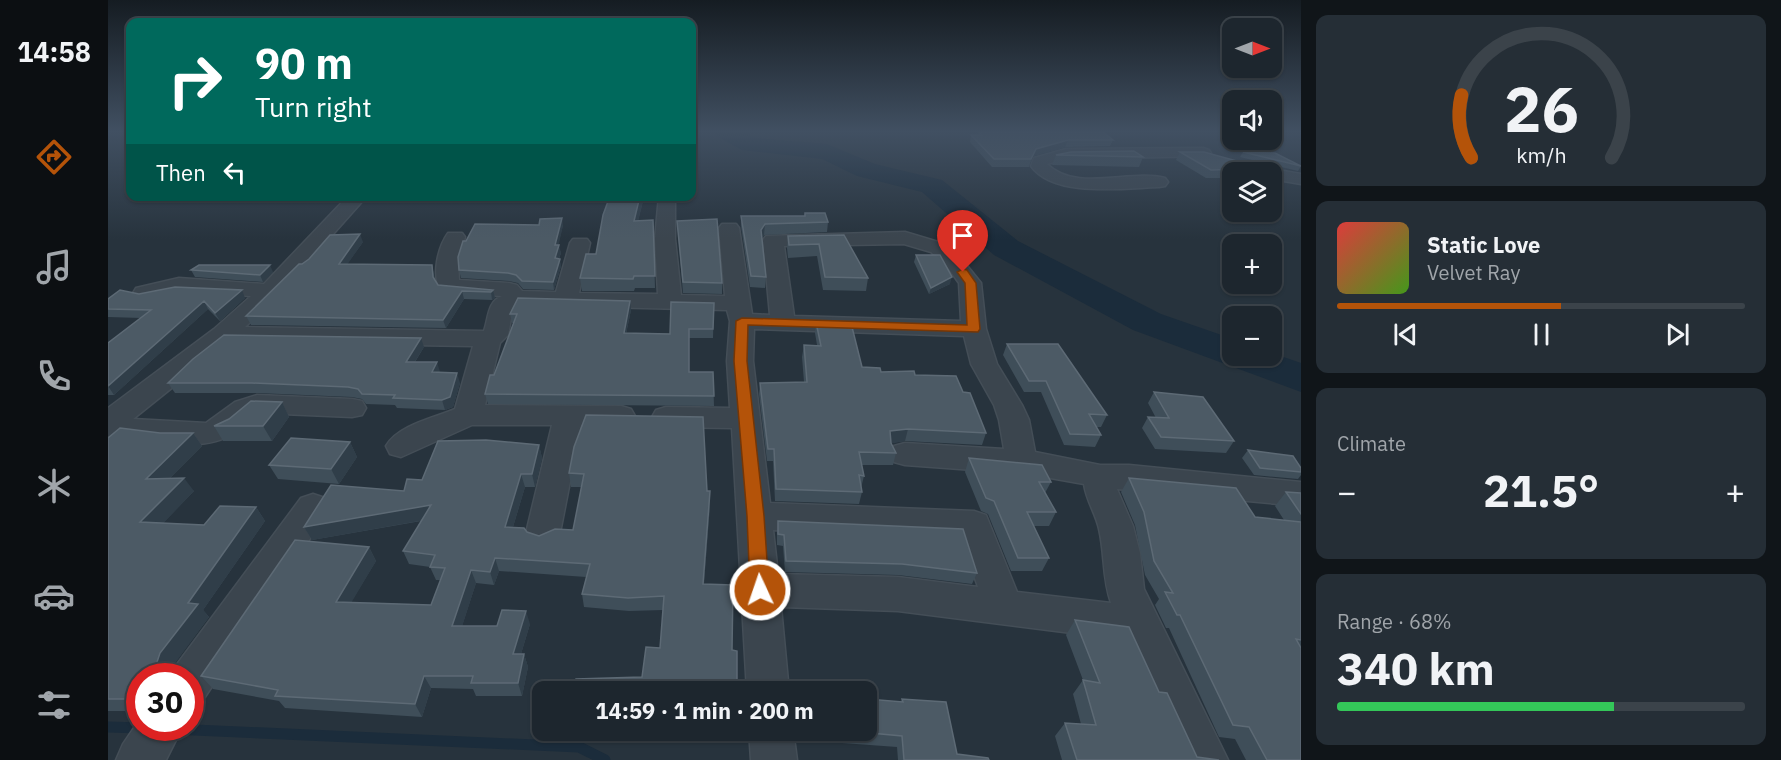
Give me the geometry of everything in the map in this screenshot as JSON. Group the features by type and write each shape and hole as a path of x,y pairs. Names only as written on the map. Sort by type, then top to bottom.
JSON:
{"street":[{"path":"1041,167 1051,176 1078,182 1158,182"},
{"path":"1282,175 1301,179"},
{"path":"108,425 223,334 270,291 353,201"},
{"path":"666,201 665,239 670,300"},
{"path":"729,228 739,312 740,361 755,516 767,681"},
{"path":"455,237 447,264 449,286 509,290 516,298"},
{"path":"783,322 773,240 881,237 919,240 938,248 953,261 970,283 974,329 984,364 1014,420 1022,463"},
{"path":"566,298 580,243"},
{"path":"144,293 179,285 270,291"},
{"path":"223,334 488,339 496,335 502,304 516,298 670,300 783,322 974,329"},
{"path":"468,415 488,339"},
{"path":"108,425 202,434 222,428 245,407 257,404 352,408"},
{"path":"401,446 415,437 468,415 746,418"},
{"path":"543,533 569,415"},
{"path":"905,454 1068,468 1100,477 1130,477 1301,494"},
{"path":"1100,477 1100,487 1116,526 1122,553 1125,589 1139,624 1205,760"},
{"path":"203,663 313,507"},
{"path":"755,516 974,525 1005,609"},
{"path":"760,590 898,594 1139,624"},
{"path":"772,741 774,760"}],"building":[{"path":"1207,167 1222,167 1222,170 1211,170"},
{"path":"608,201 639,201 634,221 653,220 655,276 634,276 633,279 580,278 586,254 596,254 603,215"},
{"path":"805,213 825,213 828,222 765,224 761,230 766,277 751,276 741,216 805,216"},
{"path":"562,218 555,245 559,245 555,258 560,259 553,282 522,281 516,275 508,273 459,270 458,257 463,241 466,241 475,224 539,225 540,219"},
{"path":"717,219 722,283 683,282 677,221"},
{"path":"360,234 339,264 432,265 433,277 438,285 493,290 491,292 462,291 443,320 246,316 299,264 309,259 330,235"},
{"path":"844,235 868,278 825,277 819,244 789,245 788,236"},
{"path":"916,255 940,255 952,277 931,288"},
{"path":"199,265 270,265 260,275 191,270"},
{"path":"175,287 242,290 215,313 204,301 108,386 108,343 151,310 108,309 108,299 120,290 139,294"},
{"path":"518,298 630,301 624,333 670,334 671,302 714,303 713,329 689,329 689,372 713,372 714,396 485,394 490,375 494,375 517,314 510,314"},
{"path":"816,322 851,323 862,367 880,368 881,372 914,371 915,375 956,376 963,392 970,393 986,433 908,429 890,431 891,443 896,453 859,452 864,476 859,475 862,492 776,489 774,449 768,449 760,383 807,382 804,345 821,346"},
{"path":"224,335 421,338 406,362 437,362 432,372 457,373 450,397 442,400 362,394 358,389 348,387 252,383 168,383 193,359"},
{"path":"1007,344 1058,344 1107,415 1089,414 1101,435 1070,434 1046,381 1029,381"},
{"path":"1154,392 1203,397 1234,441 1161,437 1148,417 1169,418"},
{"path":"251,401 282,402 263,426 214,426 229,419"},
{"path":"586,415 703,417 707,491 710,491 703,584 733,585 732,650 737,651 737,681 576,681 576,679 642,677 646,647 660,648 664,596 628,598 582,594 590,564 495,558 490,572 471,570 452,626 497,626 502,610 526,611 513,654 524,654 518,683 471,683 473,676 424,676 415,704 275,696 278,690 204,677 204,672 295,540 369,547 336,602 431,605 445,568 430,567 435,555 403,551 431,505 304,527 331,485 404,491 407,479 422,480 438,441 486,440 539,445 532,474 521,474 505,527 524,528 527,532 539,536 555,529 573,530 584,474 569,473 574,447"},
{"path":"120,428 160,433 193,433 146,479 184,478 140,522 204,525 220,506 256,507 188,603 198,604 160,653 157,663 126,663 126,699 108,699 108,438"},
{"path":"291,438 350,442 331,469 269,465"},
{"path":"1248,450 1293,456 1301,472 1260,468"},
{"path":"969,458 1042,465 1051,482 1039,482 1056,512 1027,512 1049,558 1018,558 994,501 986,498"},
{"path":"1129,478 1236,488 1255,517 1301,522 1301,640 1296,639 1301,648 1301,760 1267,760 1249,727 1233,725 1180,615 1177,615 1165,592 1173,593 1154,561 1144,512"},
{"path":"1286,492 1301,493 1301,514"},
{"path":"778,521 963,529 977,573 902,564 786,561 784,535 778,534"},
{"path":"1075,620 1129,627 1159,692 1167,693 1197,757 1219,760 1077,760 1065,723 1096,725 1083,680 1100,683"},
{"path":"877,700 946,702 957,754 989,760 904,760 902,736 877,734"}],"waterway":[{"path":"861,167 932,186 1006,248 1147,322 1222,349"},
{"path":"1268,366 1301,378"},
{"path":"108,727 126,728"},
{"path":"204,730 579,747 605,760"}],"route":[{"path":"760,590 740,361 742,321 974,329 970,283 963,272"}]}
